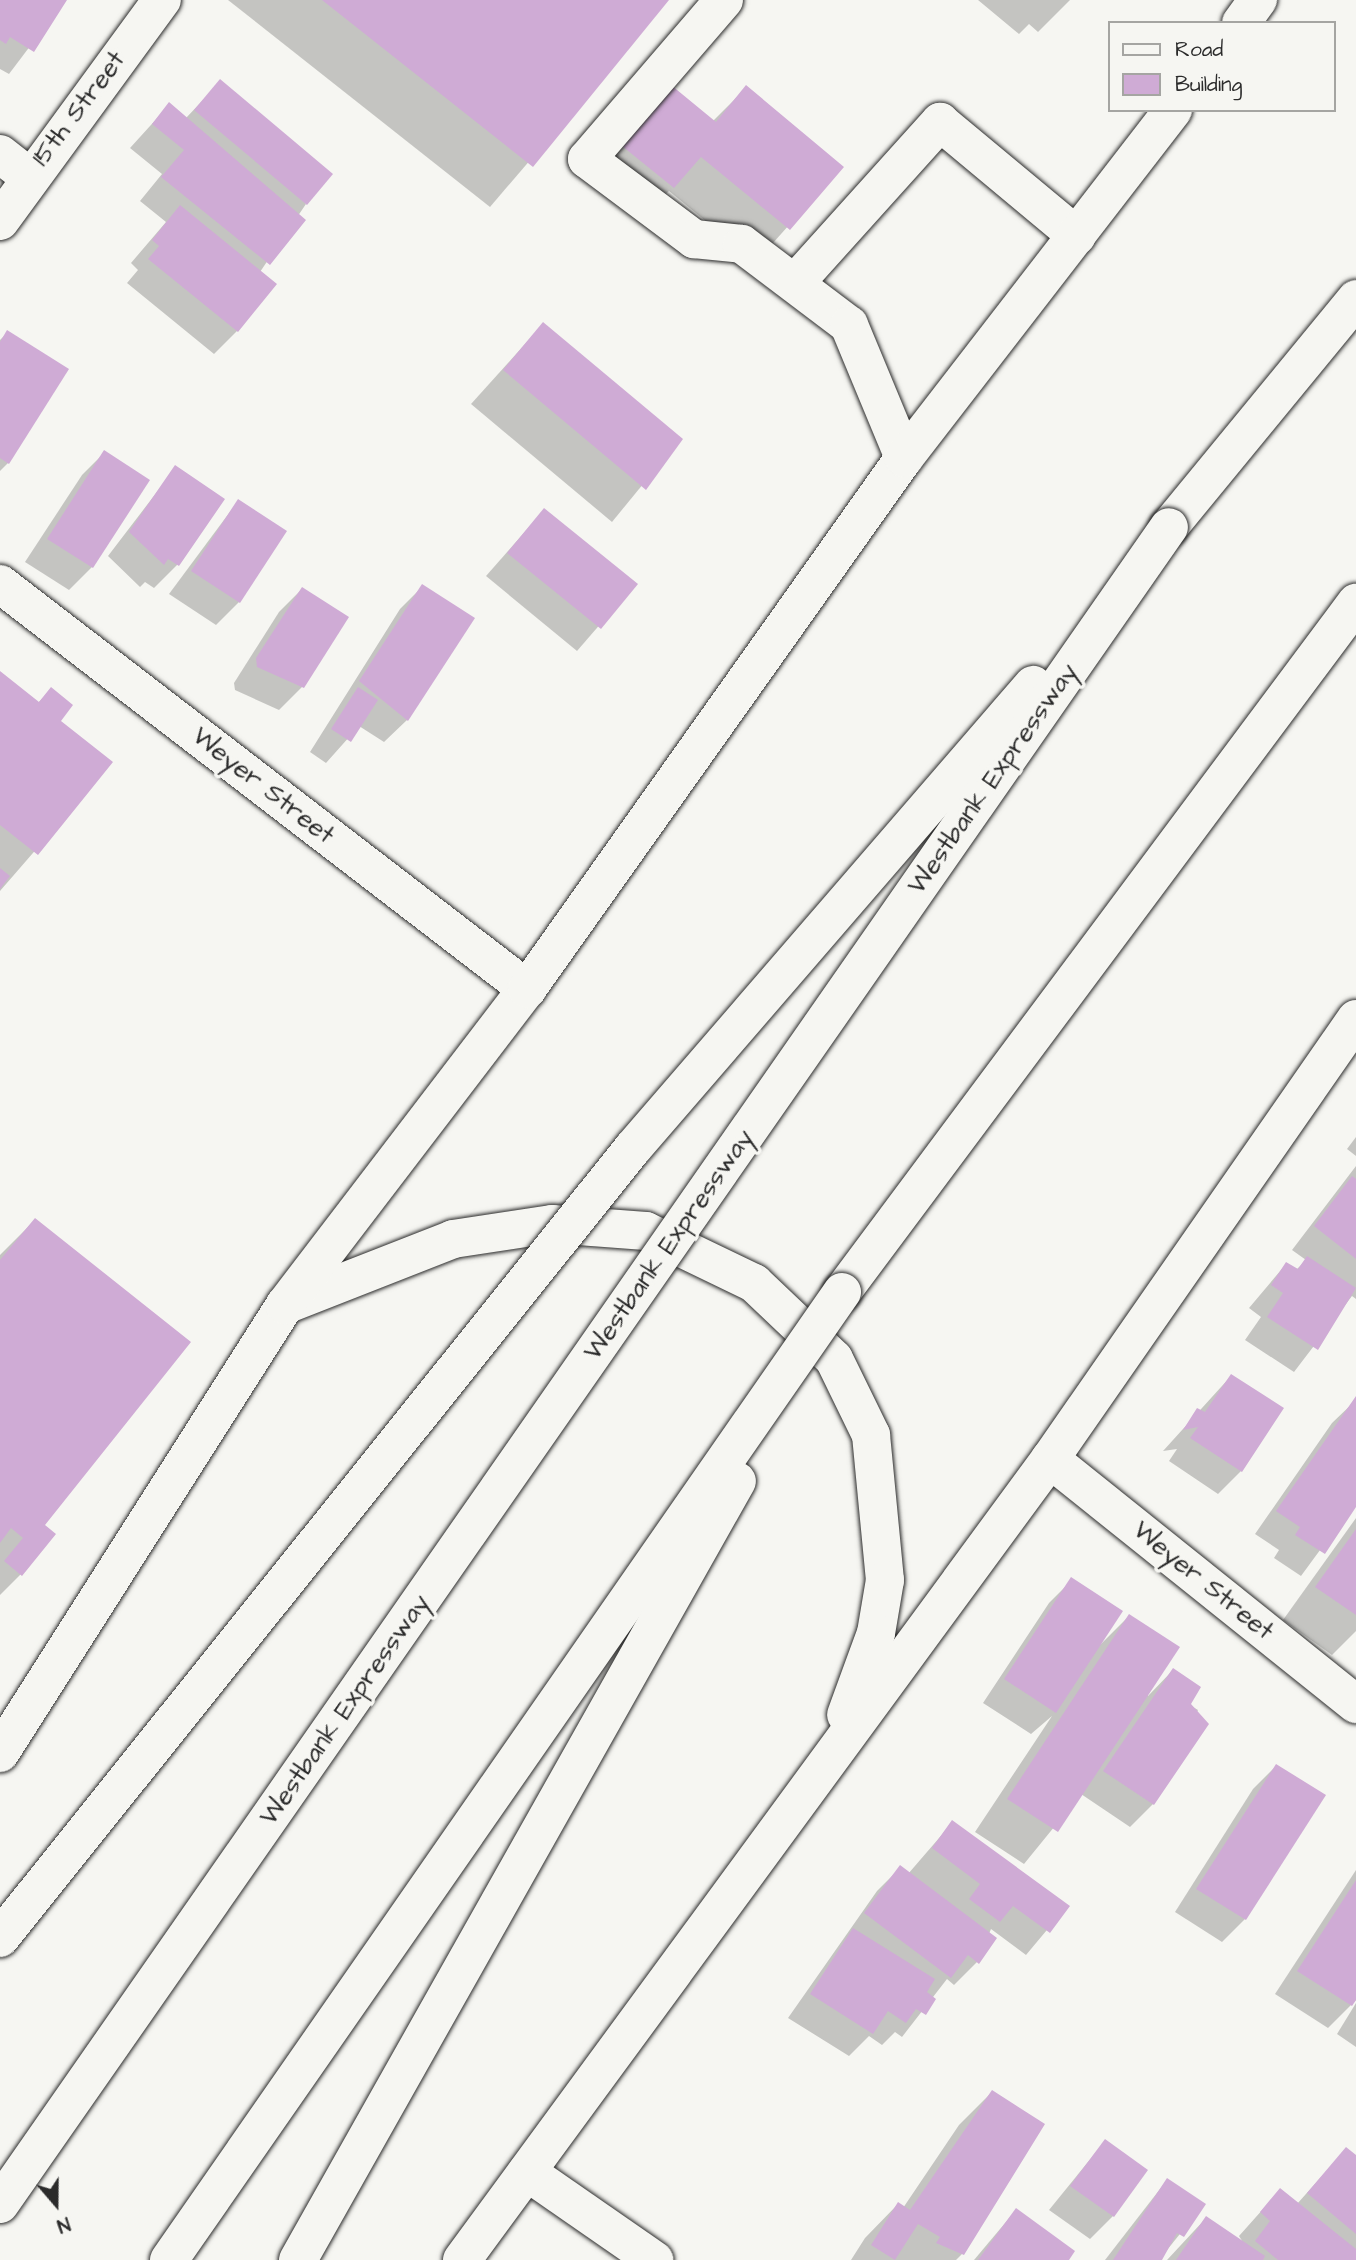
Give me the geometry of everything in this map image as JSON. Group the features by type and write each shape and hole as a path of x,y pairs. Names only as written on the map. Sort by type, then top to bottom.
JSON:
{"main road":[{"name":"15th Street","path":"0,221 14,165 162,0"},
{"path":"724,0 587,159 694,239 742,244 849,325 904,458"},
{"path":"1242,21 1258,0"},
{"path":"1,1750 285,1305 527,989 904,458 1172,112"},
{"path":"794,284 940,122 1077,236"},
{"name":"Westbank Expressway","path":"0,2204 1169,527 1356,299"},
{"path":"0,1938 624,1159 1169,527"},
{"name":"Weyer Street","path":"0,584 527,989"},
{"path":"169,2260 842,1292 1356,603"},
{"path":"462,2260 1050,1458 1356,1019"},
{"path":"285,1305 453,1239 503,1227 600,1223 679,1243 754,1283 799,1320 856,1394 871,1435 883,1535 885,1580 876,1633 823,1769"},
{"path":"298,2260 842,1292"},
{"name":"Weyer Street","path":"1050,1458 1356,1704"},
{"path":"527,2172 654,2260"}],"building":[{"path":"0,0 67,0 34,52 10,37 6,44 0,40"},
{"path":"322,0 669,0 533,167"},
{"path":"220,79 333,174 307,205 194,110"},
{"path":"671,85 716,122 746,85 844,167 790,230 701,157 674,188 622,146"},
{"path":"169,102 306,220 270,265 161,177 184,150 152,124"},
{"path":"180,205 277,284 238,332 148,259 159,246 152,240"},
{"path":"543,322 683,439 646,490 503,370"},
{"path":"7,330 69,369 9,464 0,458 0,342"},
{"path":"104,450 150,480 93,568 47,539"},
{"path":"175,465 225,499 179,566 168,559 164,565 129,532"},
{"path":"238,499 287,531 240,603 191,571"},
{"path":"544,508 638,584 601,629 507,553"},
{"path":"422,584 475,618 408,721 359,681"},
{"path":"302,587 349,617 304,688 257,667 256,658"},
{"path":"0,671 39,702 51,687 73,705 61,721 113,762 38,855 0,825"},
{"path":"358,687 378,700 351,742 331,729"},
{"path":"0,868 10,876 0,889"},
{"path":"1352,1176 1356,1179 1356,1259 1314,1226"},
{"path":"35,1218 191,1342 45,1525 56,1534 22,1576 4,1561 23,1538 11,1528 0,1543 0,1260"},
{"path":"1307,1256 1356,1288 1318,1350 1267,1317 1283,1293 1271,1285 1286,1262 1298,1269"},
{"path":"1231,1374 1284,1408 1242,1472 1190,1438 1198,1427 1183,1430 1197,1408 1205,1412"},
{"path":"1356,1396 1356,1507 1325,1554 1295,1535 1300,1527 1276,1511"},
{"path":"1356,1529 1356,1615 1315,1587"},
{"path":"1071,1577 1123,1611 1056,1713 1004,1679"},
{"path":"1129,1614 1180,1647 1058,1832 1007,1799"},
{"path":"1173,1668 1201,1687 1191,1704 1209,1724 1154,1805 1103,1771"},
{"path":"1276,1764 1326,1795 1246,1920 1196,1889"},
{"path":"952,1820 1070,1906 1050,1933 1013,1906 1000,1922 969,1899 980,1884 932,1848"},
{"path":"900,1865 997,1938 979,1964 968,1955 951,1978 864,1913"},
{"path":"1356,1880 1356,2000 1352,2006 1297,1971"},
{"path":"853,1928 935,1979 927,1992 936,1999 926,2015 916,2009 906,2023 888,2011 873,2034 810,1994"},
{"path":"992,2090 1045,2124 964,2255 936,2243 940,2237 918,2224 895,2260 871,2245 898,2202 910,2210"},
{"path":"1105,2139 1148,2170 1114,2217 1070,2186"},
{"path":"1346,2147 1356,2155 1356,2234 1307,2193"},
{"path":"1167,2178 1206,2204 1184,2237 1177,2233 1162,2260 1113,2260"},
{"path":"1280,2188 1356,2249 1356,2260 1278,2260 1255,2241 1270,2221 1260,2212"},
{"path":"1016,2208 1075,2251 1069,2260 978,2260"},
{"path":"1206,2216 1265,2256 1263,2260 1176,2260"}]}
